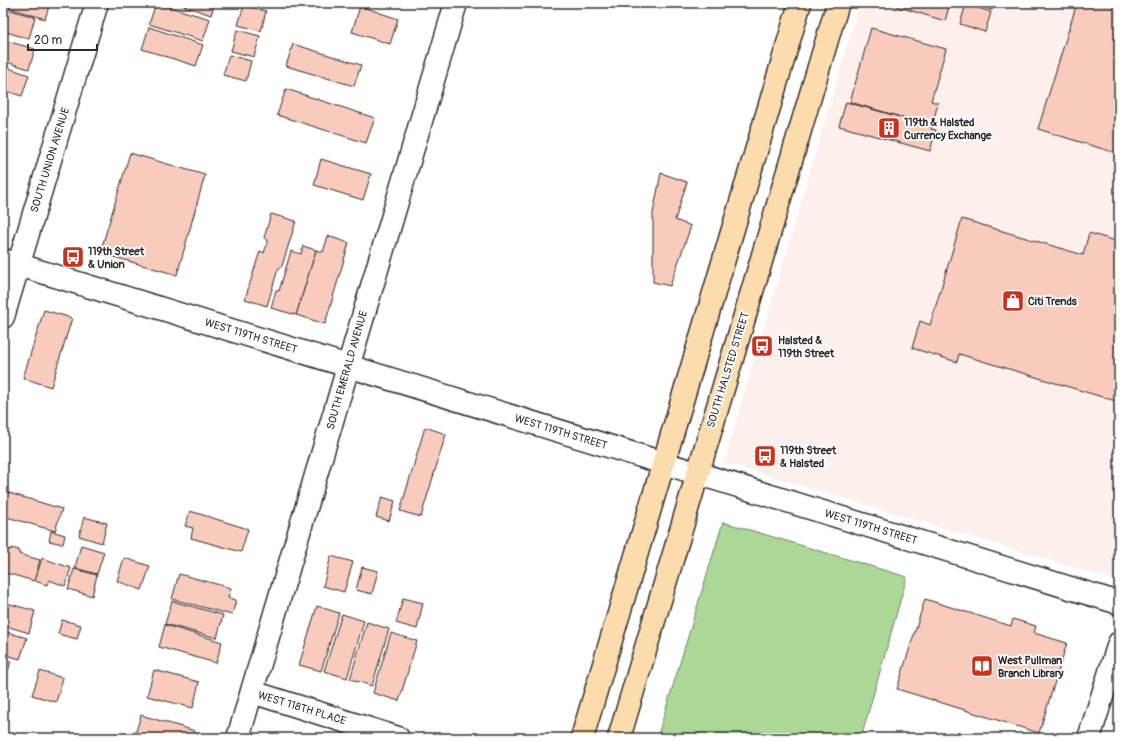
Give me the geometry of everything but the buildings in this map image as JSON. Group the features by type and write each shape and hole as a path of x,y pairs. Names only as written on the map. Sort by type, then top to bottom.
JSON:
{"main road":[{"path":"582,738 800,3"},
{"name":"SOUTH HALSTED STREET","path":"619,738 838,3"}],"street":[{"name":"SOUTH UNION AVENUE","path":"3,317 11,262 97,3"},
{"name":"SOUTH EMERALD AVENUE","path":"238,738 456,3"},
{"name":"WEST 119TH STREET","path":"11,262 663,464 1119,603"},
{"path":"1089,738 1119,643"},
{"name":"WEST 118TH PLACE","path":"252,692 398,738"}],"shaded area":[{"path":"860,3 1119,3 1119,581 724,462"}],"green space":[{"path":"723,522 907,577 861,738 657,738"}],"place":[{"name":"119th & Halsted Currency Exchange","path":"889,128"},
{"name":"119th Street & Union","path":"73,257"},
{"name":"Citi Trends","path":"1013,301"},
{"name":"Halsted & 119th Street","path":"762,346"},
{"name":"119th Street & Halsted","path":"765,456"},
{"name":"West Pullman Branch Library","path":"982,666"}]}
